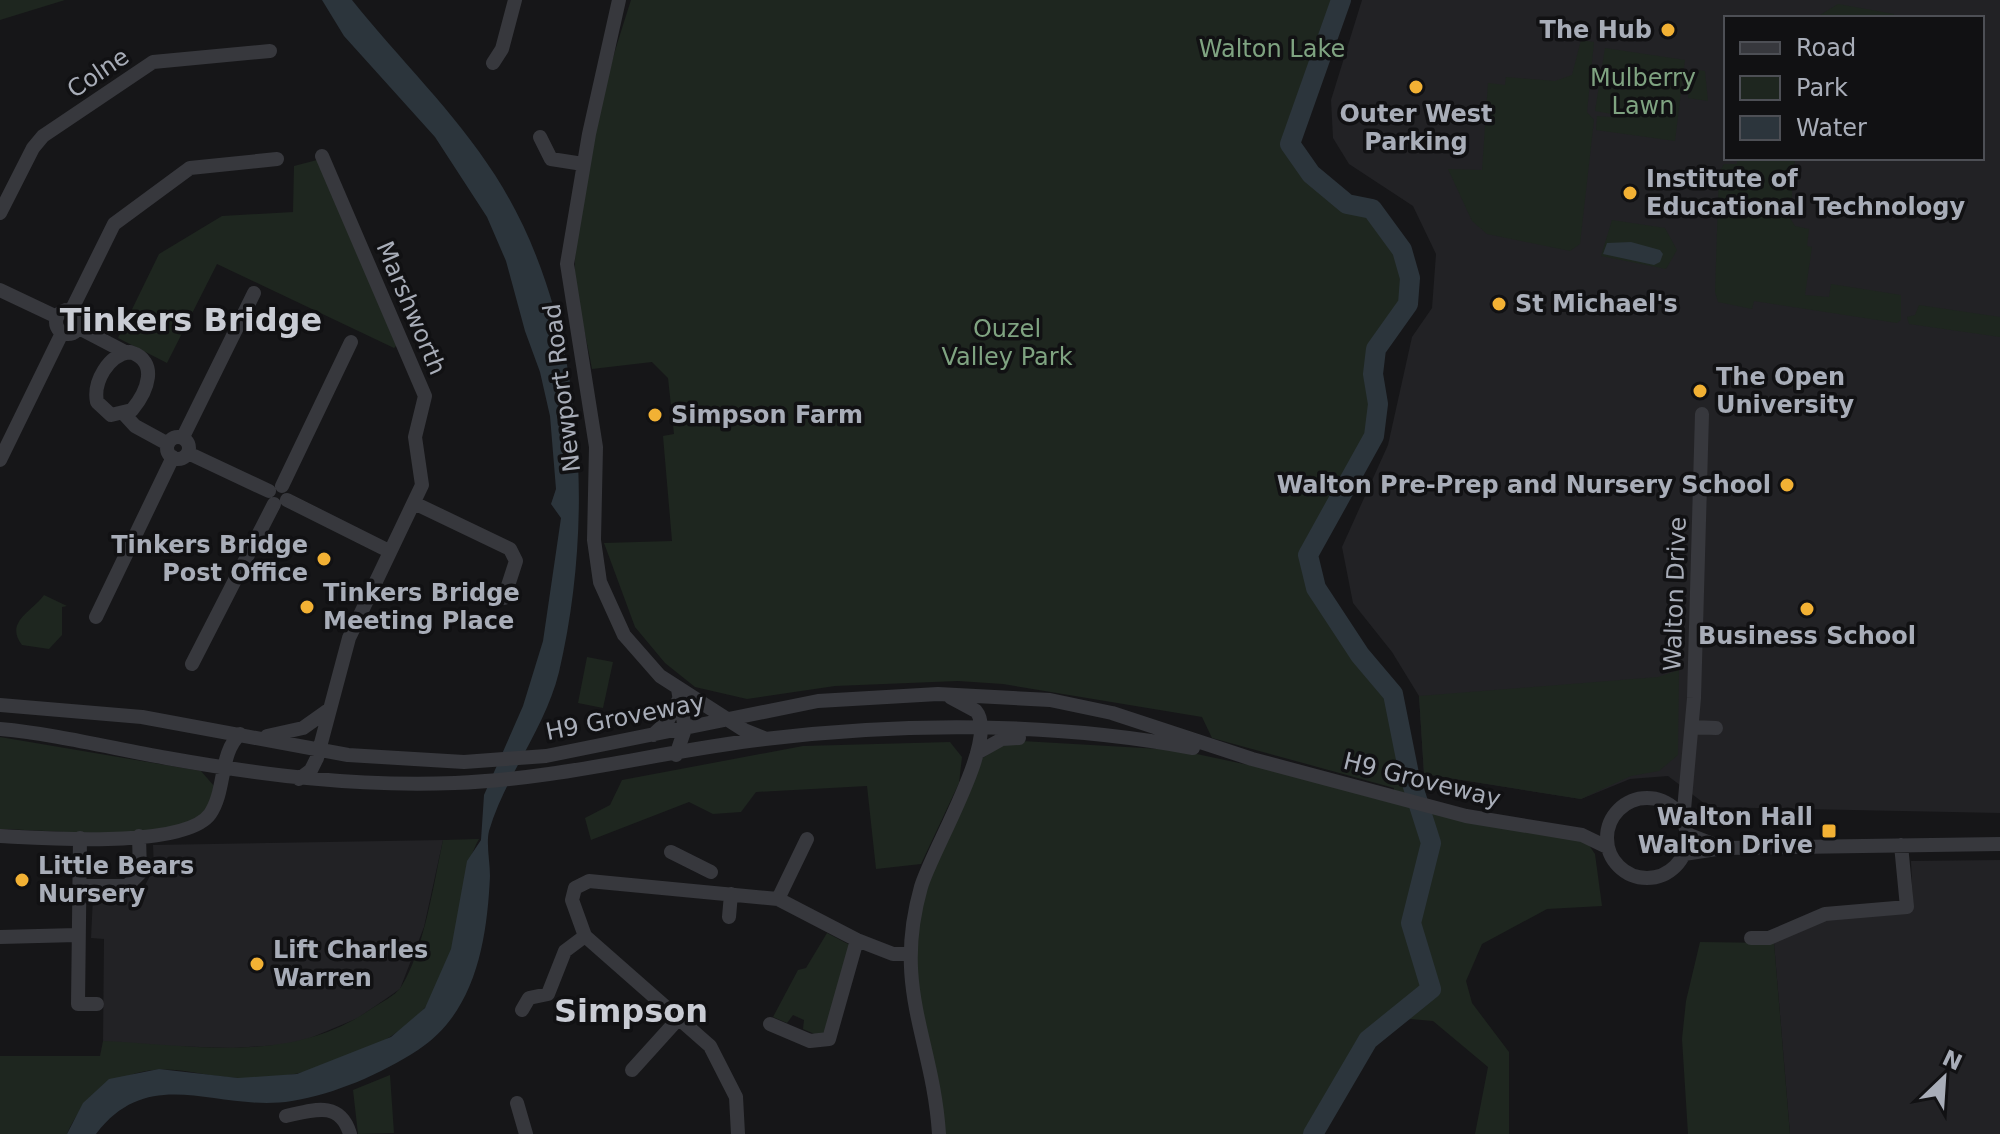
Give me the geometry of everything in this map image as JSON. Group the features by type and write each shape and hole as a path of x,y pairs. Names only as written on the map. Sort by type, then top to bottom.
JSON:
{"street":[{"path":"493,63 502,49 515,0"},
{"name":"Newport Road","path":"619,0 583,164 567,264 596,447 594,540 600,582 624,635 644,661 678,695 767,738"},
{"name":"Colne","path":"0,213 33,148 43,136 153,62 270,51"},
{"path":"540,137 551,159 583,164"},
{"name":"Marshworth","path":"318,754 345,650 422,485 415,437 425,396 322,156"},
{"path":"79,328 73,333 62,333 57,328 114,224 125,213 190,168 277,159"},
{"path":"0,290 79,318 79,328"},
{"path":"96,617 176,451 174,437 183,437 254,293"},
{"path":"79,328 125,352 139,355 149,371 136,405 124,414"},
{"path":"0,460 62,333"},
{"path":"192,664 351,342"},
{"path":"125,352 113,359 95,393 104,412 124,414 135,426 176,451 278,495 389,551"},
{"name":"Walton Drive","path":"1685,827 1692,727 1702,414"},
{"path":"414,503 494,547 510,549 516,561 504,598"},
{"path":"938,694 962,702 981,722"},
{"name":"H9 Groveway","path":"290,739 318,754 464,762 580,750 818,701 938,694 1050,700 1112,713 1252,759 1466,816 1582,835 1607,847"},
{"path":"676,755 685,729 678,695"},
{"path":"653,735 667,722 678,695"},
{"path":"974,759 967,729 981,722 1001,696"},
{"path":"0,705 103,712 290,739 328,710"},
{"path":"939,1134 936,1106 912,1003 909,954 922,884 974,759 981,722"},
{"name":"H9 Groveway","path":"981,722 1107,736 1252,759"},
{"path":"203,726 220,739 227,762"},
{"path":"1692,727 1716,728"},
{"name":"H9 Groveway","path":"0,729 227,762 258,773 295,778 343,782 456,783 578,772 767,738 867,730 967,729"},
{"path":"0,836 80,838 175,835 208,817 227,762 247,735"},
{"path":"974,759 1002,739 1077,741 1107,736"},
{"path":"295,778 311,770 318,754"},
{"path":"318,754 326,772 343,782"},
{"path":"1582,835 1611,819 1631,801 1658,799 1677,792 1690,775"},
{"path":"1658,799 1671,805 1685,827 1723,848"},
{"path":"1611,819 1607,847 1619,867 1640,878 1662,875 1684,854 1723,848 2000,844"},
{"path":"1684,854 1685,827"},
{"path":"79,886 127,886 140,873 139,836"},
{"path":"80,838 78,1004 97,1004"},
{"path":"778,899 807,839"},
{"path":"1751,938 1769,938 1825,914 1907,907 1901,845"},
{"path":"671,852 711,872"},
{"path":"684,890 686,860"},
{"path":"738,1134 736,1097 710,1046 585,936 572,900 580,883 778,899 857,940 893,954 909,954"},
{"path":"729,917 731,894"},
{"path":"0,937 77,935"},
{"path":"522,1010 529,998 548,994 565,951 585,936"},
{"path":"770,1024 810,1041 829,1039 857,940"},
{"path":"632,1070 679,1018"},
{"path":"517,1103 526,1134"},
{"path":"286,1116 327,1108 339,1113 350,1134"}],"shaded area":[{"name":"The Open University","path":"1362,0 2000,0 2000,813 1709,807 1668,776 1630,779 1581,799 1424,774 1419,696 1392,652 1353,603 1342,547 1388,445 1412,337 1432,308 1436,254 1413,206 1349,164 1333,138 1331,100"},
{"name":"Lift Charles Warren","path":"443,840 424,927 400,989 358,1018 296,1044 232,1048 103,1044 104,939 91,938 93,897 140,895 154,868 153,845"},
{"path":"2000,860 2000,1134 1790,1134 1774,943 1825,919 1913,910 1911,861"}],"green space":[{"path":"0,0 65,0 0,20"},
{"name":"Ouzel Valley Park","path":"631,0 1341,0 1290,144 1311,174 1347,204 1372,209 1394,234 1410,278 1408,304 1376,349 1373,374 1378,404 1374,436 1308,555 1316,588 1360,655 1393,694 1418,803 1582,835 1595,854 1602,906 1547,909 1482,944 1466,981 1472,1003 1509,1052 1509,1134 1475,1134 1488,1067 1433,1021 1411,1019 1386,1025 1368,1040 1313,1134 939,1134 922,1049 913,919 972,765 1001,746 1022,741 1178,750 1394,796 1394,788 1212,738 1202,717 1003,684 958,681 835,686 747,699 695,687 665,663 635,627 604,543 672,541 663,436 674,434 668,378 652,362 592,369 575,273 577,227 587,161 611,63"},
{"path":"1838,4 1894,14 1894,16 1818,16"},
{"path":"1581,40 1594,42 1587,112 1594,120 1580,244 1570,251 1487,234 1472,221 1448,169 1482,170 1488,83 1505,85 1506,77 1555,81 1572,75"},
{"name":"Mulberry Lawn","path":"1605,48 1685,60 1675,141 1596,130 1597,116 1611,117 1612,114 1595,111"},
{"path":"1691,69 1705,71 1708,101 1688,98"},
{"path":"317,160 398,344 394,348 217,264 167,363 118,338 159,254 222,216 293,212 294,166"},
{"path":"1737,160 1795,160 1790,218 1795,226 1809,229 1807,246 1812,247 1805,295 1829,297 1831,284 1901,295 1901,320 1897,323 1754,301 1752,309 1718,302 1715,292 1719,172 1724,164 1737,164"},
{"path":"1612,220 1665,228 1677,250 1666,269 1601,256"},
{"path":"1919,305 2000,317 2000,337 1909,324 1907,317 1915,315"},
{"path":"44,595 67,606 62,607 62,635 49,649 22,645 17,637 18,623"},
{"path":"587,657 613,662 603,708 578,703"},
{"path":"1679,670 1678,755 1659,771 1631,776 1581,799 1424,774 1419,696 1658,677"},
{"path":"0,737 201,771 214,786 208,810 188,824 150,832 0,829"},
{"path":"950,742 962,757 959,783 921,864 876,869 867,786 756,792 741,812 713,814 689,802 591,840 585,818 610,805 622,780 803,746"},
{"path":"479,839 464,881 446,972 423,1010 384,1040 338,1062 288,1075 239,1078 170,1070 139,1073 122,1079 92,1099 78,1114 67,1134 0,1134 0,1056 100,1056 103,1041 242,1048 275,1045 340,1027 383,1002 401,987 416,955 443,840"},
{"path":"827,933 850,945 831,1027 819,1036 803,1029 804,1020 793,1015 787,1023 773,1017 798,970 806,968"},
{"path":"1700,942 1774,943 1790,1134 1688,1134 1682,1039 1686,1001"},
{"path":"390,1075 394,1133 358,1134 353,1090"}],"water":[{"path":"322,0 352,0 462,129 495,175 525,230 548,290 565,352 575,417 579,482 571,611 559,672 553,693 489,831 490,876 486,925 475,973 453,1016 438,1034 389,1067 325,1093 292,1101 264,1103 162,1095 139,1100 117,1112 96,1134 67,1134 83,1103 109,1079 159,1069 238,1078 297,1074 391,1037 425,1008 451,949 467,861 481,840 484,795 523,706 543,641 561,518 551,504 556,489 550,416 506,261 487,217 435,137 344,36"},
{"path":"1631,242 1660,250 1663,254 1660,262 1654,265 1603,254 1607,243"}],"waterway":[{"path":"1313,1134 1368,1040 1431,989 1411,923 1431,843 1409,774 1393,694 1360,655 1316,588 1308,555 1374,436 1378,404 1373,374 1376,349 1408,304 1410,278 1402,250 1372,209 1347,204 1311,174 1290,144 1341,0"}],"place":[{"name":"The Hub","path":"1668,30"},
{"name":"Outer West Parking","path":"1416,87"},
{"name":"Institute of Educational Technology","path":"1630,193"},
{"name":"St Michael's","path":"1499,304"},
{"name":"The Open University","path":"1700,391"},
{"name":"Simpson Farm","path":"655,415"},
{"name":"Walton Pre-Prep and Nursery School","path":"1787,485"},
{"name":"Tinkers Bridge Post Office","path":"324,559"},
{"name":"Tinkers Bridge Meeting Place","path":"307,607"},
{"name":"Business School","path":"1807,609"},
{"name":"Walton Hall Walton Drive","path":"1829,831"},
{"name":"Little Bears Nursery","path":"22,880"},
{"name":"Lift Charles Warren","path":"257,964"}],"district":[{"name":"Tinkers Bridge","path":"191,320"},
{"name":"Simpson","path":"631,1011"}],"park label":[{"name":"Walton Lake","path":"1272,49"}]}
